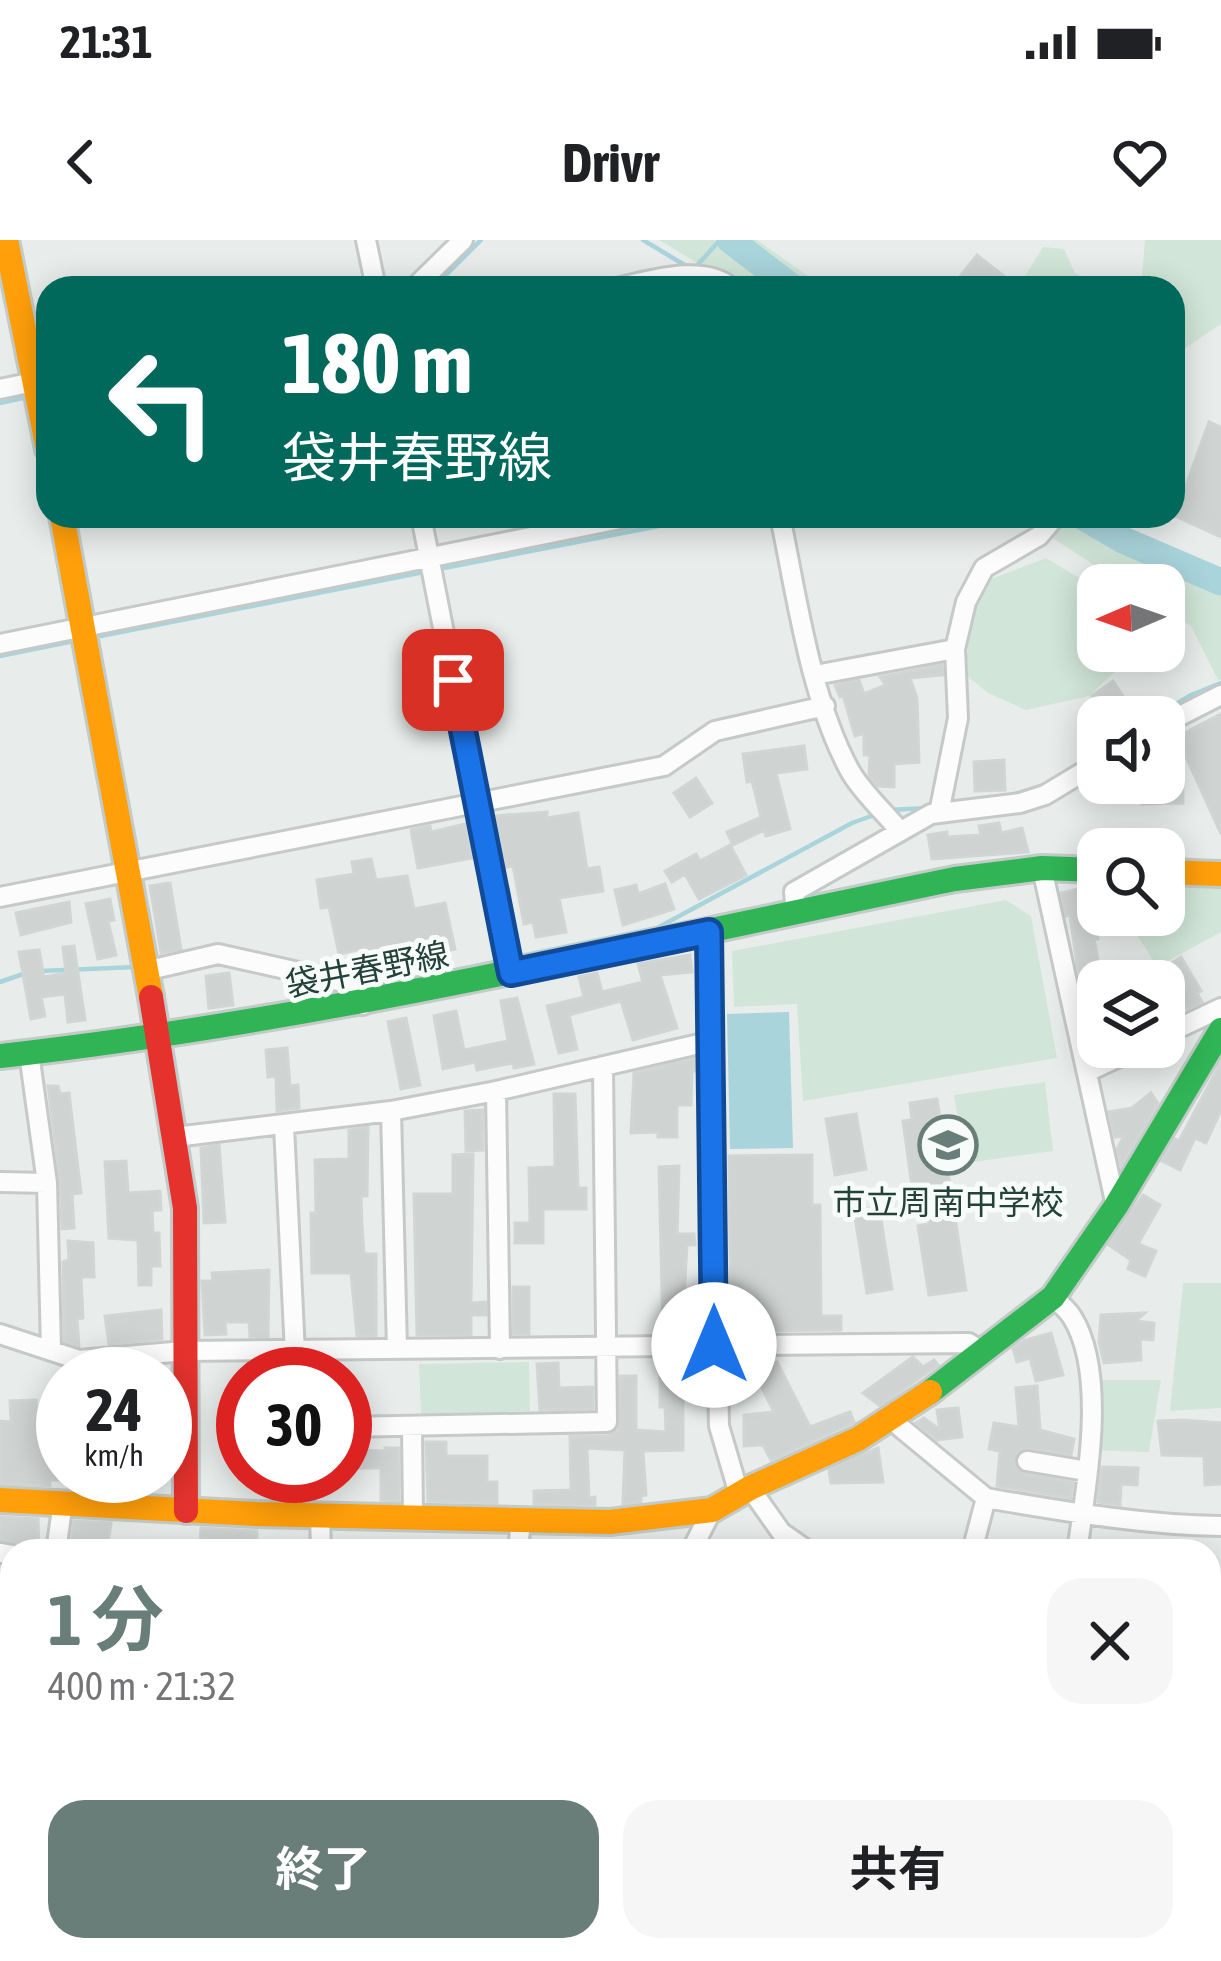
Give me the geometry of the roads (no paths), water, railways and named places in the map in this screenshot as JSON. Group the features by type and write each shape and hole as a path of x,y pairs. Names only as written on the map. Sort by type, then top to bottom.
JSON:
{"street":[{"path":"6,240 36,372"},
{"path":"366,240 374,276"},
{"path":"426,276 464,240"},
{"path":"0,389 36,385"},
{"path":"64,528 175,1137 184,1208 185,1347"},
{"path":"423,528 511,973"},
{"path":"0,644 578,528"},
{"path":"783,528 825,706 851,773 899,830"},
{"path":"939,813 958,718 955,649 966,602 984,568 1046,528"},
{"path":"815,675 955,649"},
{"path":"1185,713 1221,695"},
{"path":"0,897 664,766 715,731 825,706"},
{"path":"796,912 794,892 899,830 939,813 1020,803 1077,776"},
{"path":"1042,868 1115,1206"},
{"name":"袋井春野線","path":"0,1056 156,1039 363,1005 955,879 1042,868 1077,869"},
{"path":"1185,873 1221,874"},
{"path":"709,932 719,1426 745,1491 791,1539"},
{"path":"144,965 218,954 343,982 355,989 363,1005"},
{"path":"1185,1025 1221,1008"},
{"path":"77,1503 320,1516 610,1522 712,1510 895,1417 1053,1297 1115,1206 1221,1030"},
{"path":"175,1137 391,1111 712,1041"},
{"path":"29,1053 47,1183 52,1347"},
{"path":"372,1427 607,1422 603,1066"},
{"path":"1087,1072 1095,1068"},
{"path":"496,1091 500,1349"},
{"path":"391,1111 397,1349"},
{"path":"284,1126 295,1347"},
{"path":"0,1182 47,1183"},
{"path":"1053,1297 1073,1318 1093,1419 1079,1539"},
{"path":"0,1334 38,1347"},
{"path":"372,1349 969,1343 983,1353"},
{"path":"895,1417 900,1427 986,1498 1181,1526 1221,1526"},
{"path":"412,1426 413,1518"},
{"path":"1027,1461 1087,1471"},
{"path":"975,1539 986,1498"},
{"path":"0,1500 36,1501"},
{"path":"58,1539 63,1503"},
{"path":"186,1503 186,1511"},
{"path":"697,1539 712,1510"},
{"path":"320,1516 321,1539"},
{"path":"519,1539 520,1520"}],"water":[{"path":"789,1012 793,1148 730,1149 727,1014"}],"waterway":[{"path":"445,276 481,240"},
{"path":"643,240 693,270 720,240"},
{"path":"730,240 777,276"},
{"path":"0,403 23,398"},
{"path":"444,568 649,528"},
{"path":"1102,528 1221,582"},
{"path":"101,636 419,573"},
{"path":"0,656 74,641"},
{"path":"1185,699 1221,683"},
{"path":"1061,775 1077,765"},
{"path":"1012,795 1047,784"},
{"path":"887,810 930,808"},
{"path":"511,958 657,928 877,814"},
{"path":"299,963 400,982 500,961"},
{"path":"40,971 136,967"},
{"path":"0,982 29,972"}],"place":[{"name":"市立周南中学校","path":"948,1145"}]}
